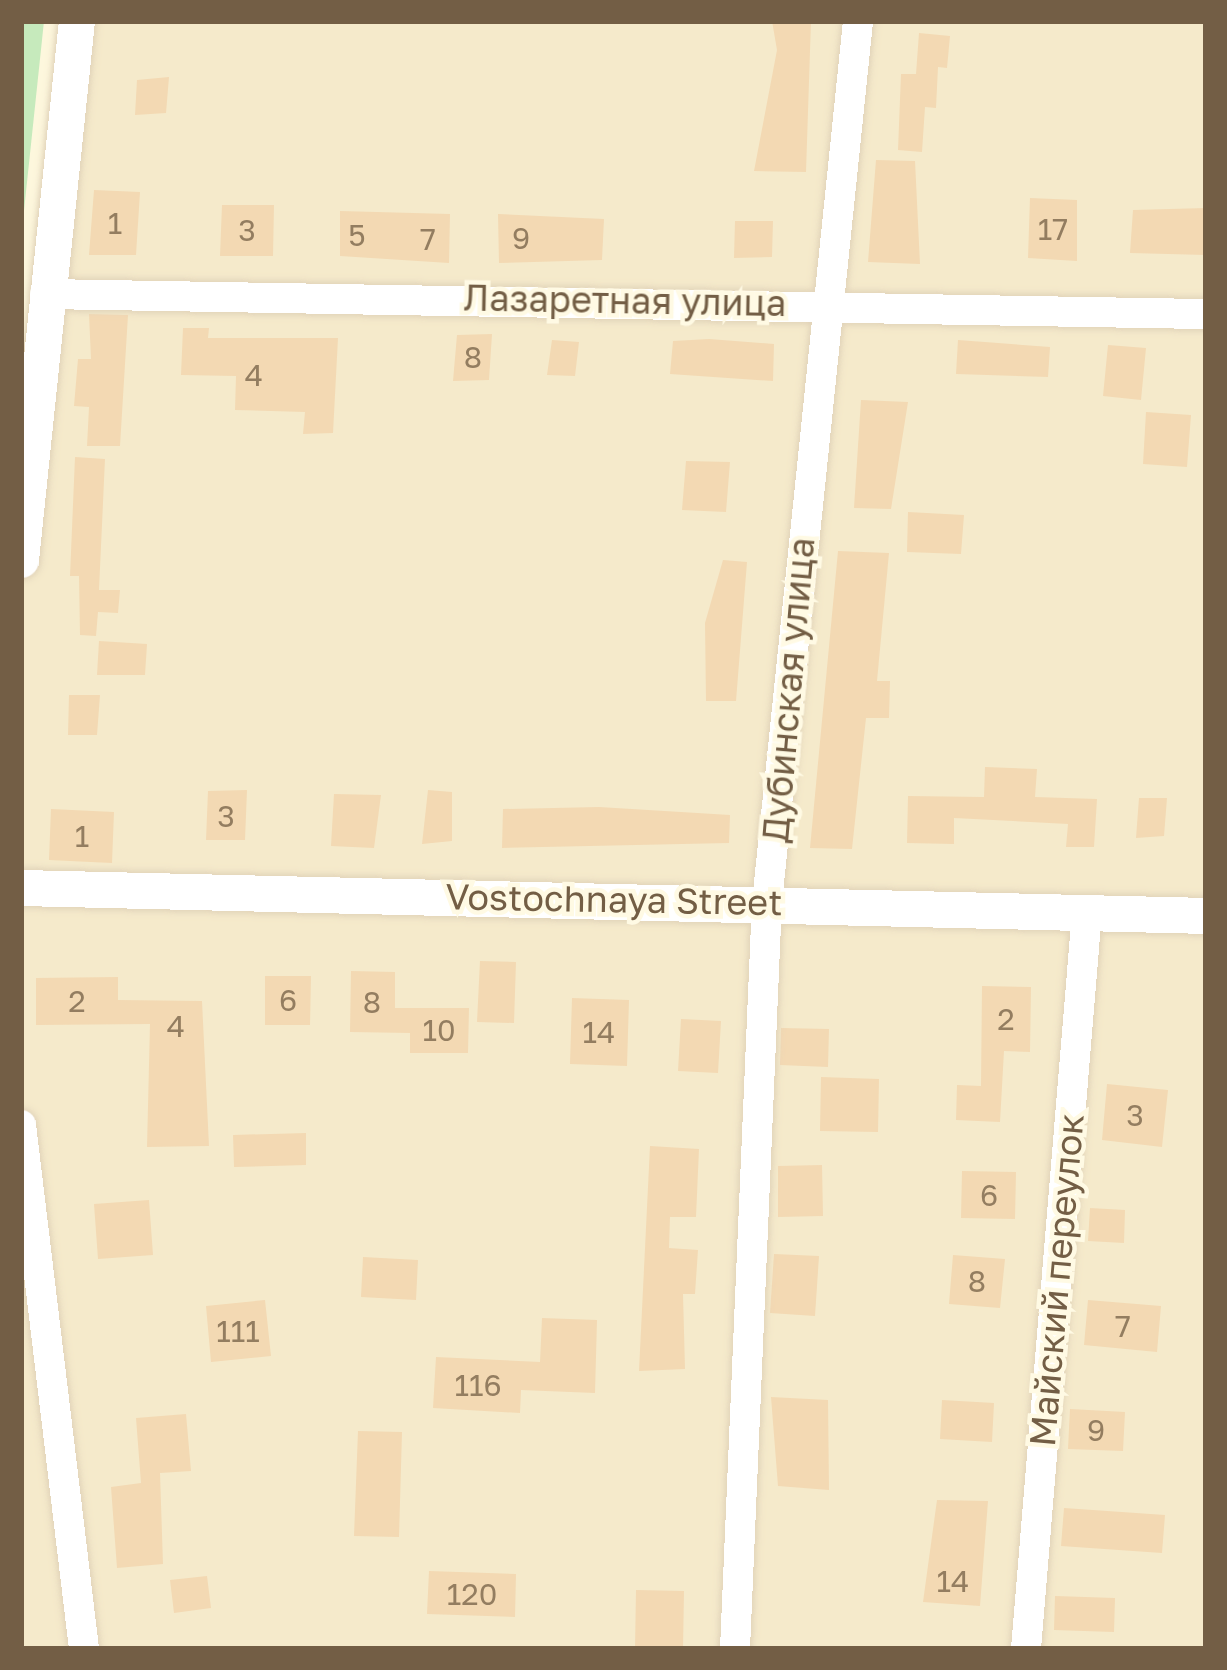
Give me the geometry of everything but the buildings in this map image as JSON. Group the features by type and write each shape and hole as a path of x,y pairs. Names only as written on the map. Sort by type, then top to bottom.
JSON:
{"street":[{"path":"21,560 45,294 77,21"},
{"name":"Дубинская улица","path":"735,1649 767,902 825,302 858,21"},
{"name":"Лазаретная улица","path":"45,294 825,302 1206,314"},
{"name":"Vostochnaya Street","path":"21,888 767,902 1206,916"},
{"name":"Майский переулок","path":"1026,1649 1087,911"},
{"path":"21,1125 84,1649"}],"shaded area":[{"path":"60,21 1206,21 1206,1649 21,1649 21,373"}],"green space":[{"path":"21,21 44,21 21,239"}]}
